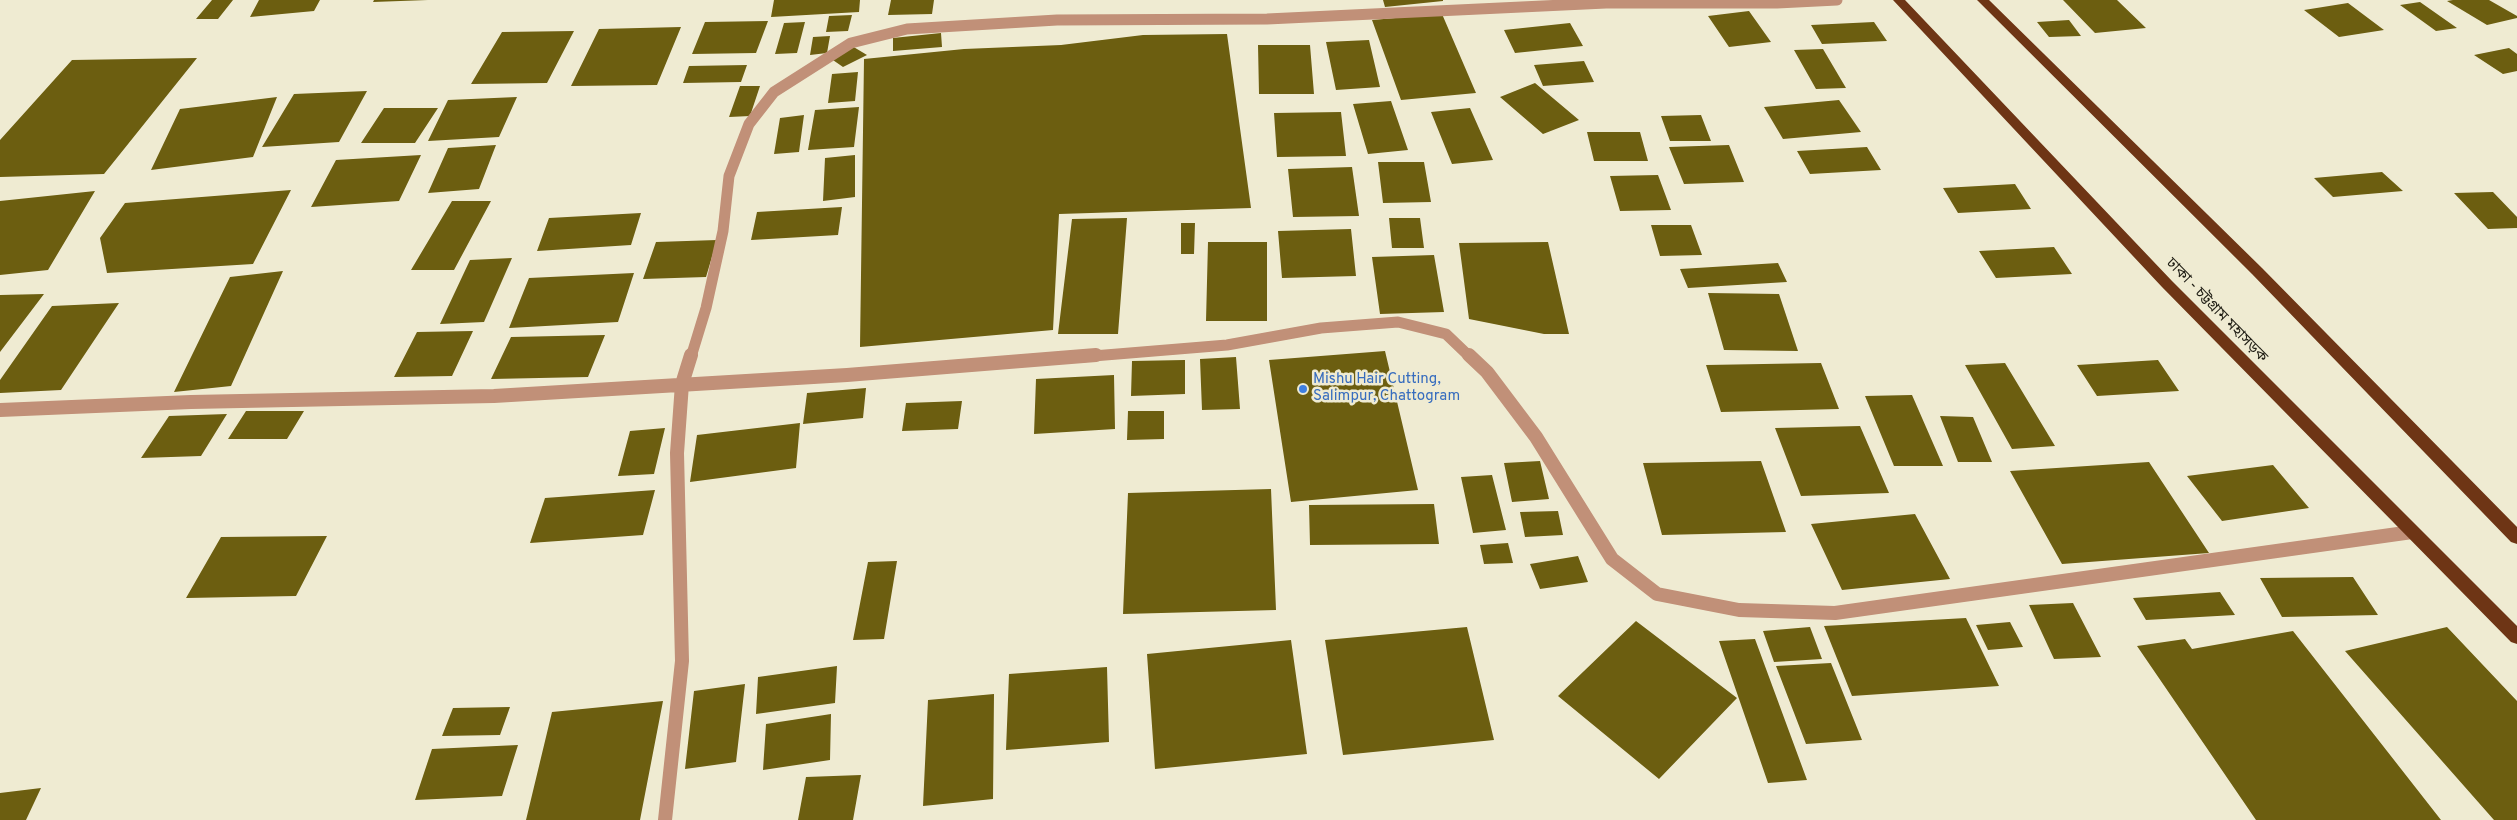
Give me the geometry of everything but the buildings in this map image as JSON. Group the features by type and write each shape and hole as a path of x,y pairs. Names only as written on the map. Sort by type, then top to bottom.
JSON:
{"highway":[{"name":"ঢাকা - চট্টগ্রাম মহাসড়ক","path":"1899,0 2167,284 2517,637"},
{"path":"1984,0 2257,271 2517,537"}],"street":[{"path":"664,820 682,661 677,453 682,384 706,308 723,231 729,176 749,124 774,92 851,43 907,29 1057,20 1267,19 1606,3 1776,3 1837,0"},
{"path":"0,410 191,402 494,396 866,373 1227,345 1321,328 1398,322 1446,334 1487,372 1536,437 1612,559 1657,594 1739,610 1835,613 2412,532"}],"place":[{"name":"Mishu Hair Cutting, Salimpur, Chattogram","path":"1303,389"}]}
